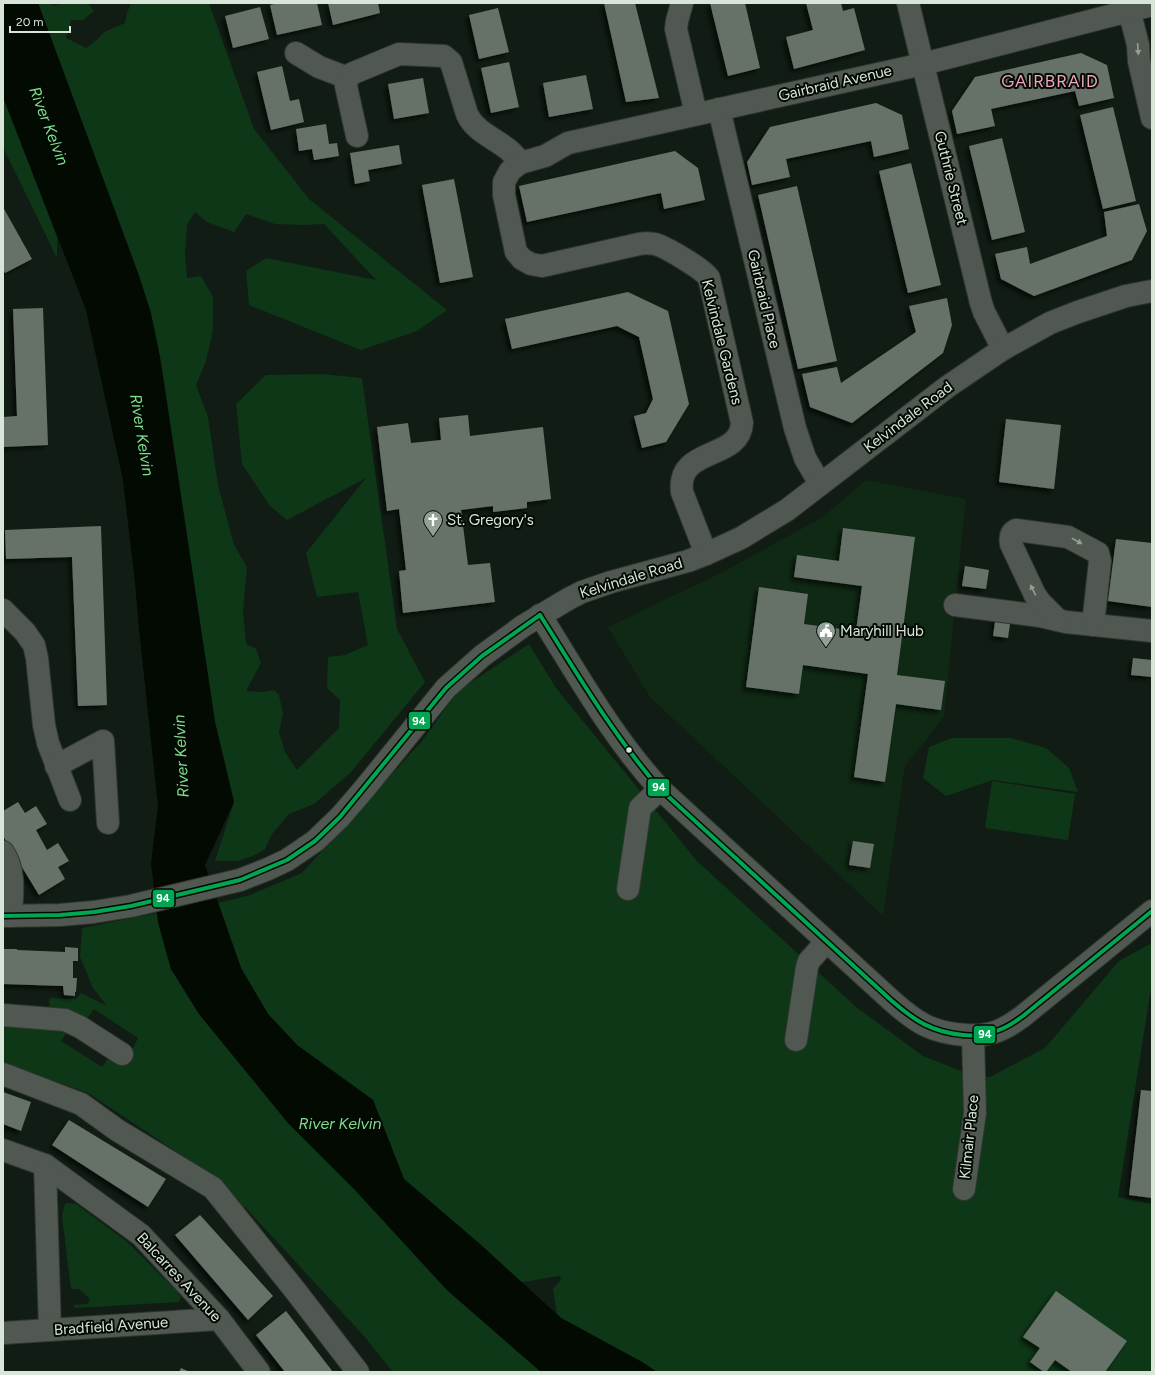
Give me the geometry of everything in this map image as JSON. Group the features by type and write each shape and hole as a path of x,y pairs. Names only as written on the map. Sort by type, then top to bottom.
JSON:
{"street":[{"path":"682,3 676,29 696,114"},
{"name":"Guthrie Street","path":"908,3 981,303 1003,349"},
{"name":"Gairbraid Avenue","path":"520,163 545,156 568,143 923,64 1127,7 1152,5"},
{"path":"1127,7 1134,25 1138,45 1138,61 1152,118"},
{"path":"296,53 319,67 348,78"},
{"path":"358,136 346,86 348,78 352,74 399,54 444,56 451,62 467,114 471,122 514,154 520,163"},
{"name":"Gairbraid Place","path":"719,109 795,428 805,458 820,484"},
{"name":"Kelvindale Gardens","path":"520,163 506,176 503,188 514,246 519,256 526,261 531,264 542,266 638,244 650,243 665,249 694,266 709,278 742,424 740,435 731,445 696,460 690,465 683,477 681,486 682,492 706,554"},
{"name":"Kelvindale Road","path":"7,916 94,912 132,906 240,880 268,870 287,860 315,841 354,802 446,688 482,656 540,615 570,598 596,587 674,565 706,554 760,528 787,510 947,387 1003,349 1050,324 1078,312 1126,296 1152,291"},
{"path":"1058,620 1035,595 1011,544 1011,536 1016,530 1068,537 1098,553 1100,561 1093,625"},
{"path":"955,605 1040,616 1093,625 1152,631"},
{"path":"3,610 25,632 34,645 37,658 44,725 56,766 70,800"},
{"path":"540,615 602,716 660,789 896,1005 915,1020 936,1031 956,1035 973,1036 995,1033 1013,1023 1152,911"},
{"path":"56,766 102,740 108,823"},
{"path":"628,889 640,808 660,789"},
{"path":"3,852 7,857 12,873 7,916"},
{"path":"796,1040 807,967 809,961 826,942"},
{"path":"3,1015 65,1020 80,1027 122,1054"},
{"name":"Kilmair Place","path":"964,1190 975,1113 973,1036"},
{"path":"3,1074 81,1104 117,1130 212,1188 294,1288 358,1372"},
{"name":"Balcarres Avenue","path":"3,1150 45,1165 141,1235 219,1319 259,1372"},
{"path":"45,1165 50,1330"},
{"name":"Bradfield Avenue","path":"3,1333 219,1319"}],"shaded area":[{"path":"38,3 51,3 53,6 62,3 88,3 94,11 83,20 71,20 66,38 86,48 98,39 104,32 125,23 131,3 209,3 254,129 309,199 447,310 417,331 361,350 249,305 246,271 266,258 376,280 324,224 275,224 246,214 234,232 207,222 195,212 187,225 185,254 187,278 201,276 213,297 213,330 206,361 196,385 208,417 218,485 234,545 247,567 243,611 246,644 256,649 261,663 246,691 261,692 274,690 279,695 283,714 279,732 285,752 297,770 339,728 340,700 327,688 328,657 345,655 368,645 358,592 317,597 306,553 366,478 287,520 270,506 242,464 236,404 266,375 322,374 362,378 397,629 425,682 351,772 314,804 289,814 272,834 265,849 253,856 238,861 215,861 234,802 215,722 164,381 153,326 138,273"},
{"path":"3,97 57,237 57,258 3,147"},
{"path":"866,480 966,499 944,717 905,766 883,916 650,697 608,627 721,573 823,517"},
{"path":"529,644 556,688 697,861 856,1007 923,1056 969,1074 990,1077 1045,1048 1119,961 1152,943 1152,982 1118,1197 1152,1204 1152,1372 657,1372 642,1362 561,1318 557,1314 553,1289 561,1280 560,1276 521,1282 481,1245 404,1179 373,1100 297,1045 268,1014 241,968 218,903 250,895 302,873 422,741 458,691"},
{"path":"952,738 1011,738 1046,748 1069,768 1078,792 993,780 946,796 923,778 929,747"},
{"path":"992,781 1075,794 1068,840 985,828"},
{"path":"157,913 158,922 171,969 199,1014 288,1123 355,1190 447,1290 541,1372 393,1372 364,1336 245,1207 238,1209 207,1172 88,1093 3,1062 3,1022 54,1028 67,1032 61,1041 102,1067 109,1057 125,1065 138,1038 94,1009 85,1021 50,1012 49,998 76,999 81,993 107,1006 93,988 80,957 82,928"},
{"path":"66,1203 76,1204 126,1241 176,1290 181,1297 179,1302 75,1308 73,1305 88,1304 90,1299 79,1289 71,1289 62,1216"}],"water":[{"name":"River Kelvin","path":"3,3 38,3 138,273 151,313 160,357 215,722 234,802 205,865 241,968 268,1014 297,1045 373,1100 404,1179 481,1245 561,1318 642,1362 657,1372 541,1372 447,1290 355,1190 288,1123 199,1014 171,969 158,922 151,863 158,806 123,480 86,310 3,97"}],"building":[{"path":"278,3 317,3 322,25 277,35 270,5"},
{"path":"328,3 378,3 380,13 333,25"},
{"path":"604,3 635,3 659,98 626,102"},
{"path":"710,3 745,3 760,68 728,76"},
{"path":"806,3 841,3 843,11 854,8 865,50 794,69 786,37 813,30"},
{"path":"260,7 269,39 233,48 225,16"},
{"path":"498,8 509,52 479,59 469,15"},
{"path":"1081,53 1107,65 1114,98 1079,106 1075,91 991,109 995,126 957,134 952,111 975,77"},
{"path":"509,62 519,107 491,113 481,68"},
{"path":"282,66 290,101 299,99 304,122 271,130 257,72"},
{"path":"586,75 593,109 549,117 543,83"},
{"path":"423,78 429,113 394,119 388,84"},
{"path":"876,103 902,115 909,149 874,157 871,141 786,159 790,177 752,185 747,162 770,127"},
{"path":"1113,107 1136,201 1103,209 1080,115"},
{"path":"326,124 329,144 337,143 339,156 314,160 312,149 299,151 296,129"},
{"path":"1002,138 1025,232 992,240 969,146"},
{"path":"399,145 402,164 368,170 370,181 355,184 350,153"},
{"path":"675,151 698,168 705,200 664,209 661,193 527,222 519,186"},
{"path":"911,163 941,285 908,293 879,171"},
{"path":"454,179 473,277 440,283 422,185"},
{"path":"797,186 837,361 798,369 758,195"},
{"path":"1139,204 1147,231 1132,260 1034,296 1001,279 995,254 1027,247 1030,264 1107,236 1104,212"},
{"path":"3,207 32,259 5,273 3,269"},
{"path":"628,292 668,311 689,404 666,442 642,448 634,416 646,413 653,399 639,337 617,326 512,349 505,319"},
{"path":"947,298 952,325 943,353 852,423 810,407 802,374 837,367 841,383 916,332 909,306"},
{"path":"43,308 48,445 3,447 3,417 17,416 13,309"},
{"name":"St. Gregory's","path":"468,415 470,436 543,427 551,499 527,502 527,508 493,512 493,506 461,510 468,565 490,563 495,602 403,613 399,571 406,570 399,509 387,511 377,427 408,423 411,443 441,440 439,418"},
{"path":"1006,419 1061,425 1054,489 999,482"},
{"path":"101,526 107,705 78,706 72,557 6,559 5,530"},
{"name":"Maryhill Hub","path":"843,528 915,537 897,675 945,681 941,710 896,704 885,782 854,777 868,674 803,665 799,694 746,687 759,587 808,594 804,624 856,631 862,586 794,577 797,555 839,561"},
{"path":"1116,539 1152,543 1152,607 1108,601"},
{"path":"965,566 989,570 986,589 962,586"},
{"path":"996,615 1011,617 1008,638 993,636"},
{"path":"1133,658 1152,660 1152,677 1131,675"},
{"path":"18,802 25,813 36,806 47,824 36,830 47,850 58,843 69,861 58,867 65,879 39,895 3,836 3,811"},
{"path":"853,841 874,844 870,868 849,865"},
{"path":"65,947 78,948 78,961 73,961 73,978 77,978 75,996 64,995 63,986 3,984 3,949 65,952"},
{"path":"1141,1090 1152,1091 1152,1198 1129,1195"},
{"path":"3,1092 31,1102 21,1131 3,1124"},
{"path":"69,1120 166,1179 148,1207 52,1145"},
{"path":"200,1215 273,1296 248,1320 175,1235"},
{"path":"1056,1291 1127,1341 1105,1372 1072,1372 1055,1360 1046,1372 1044,1372 1030,1362 1040,1348 1023,1337"},
{"path":"286,1311 333,1372 285,1372 256,1335"},
{"path":"181,1368 190,1372 179,1372"}],"transit line":[{"name":"94","path":"540,615 611,726 660,789 892,1001 916,1020 924,1024 942,1031 967,1035 980,1035 1007,1027 1023,1016 1152,911"},
{"name":"94","path":"3,916 60,915 94,912 131,906 240,880 287,860 315,841 340,817 446,688 482,656 540,615"}],"place":[{"name":"St. Gregory's","path":"433,537"},
{"name":"Maryhill Hub","path":"826,648"}],"district":[{"name":"GAIRBRAID","path":"1050,81"}]}
